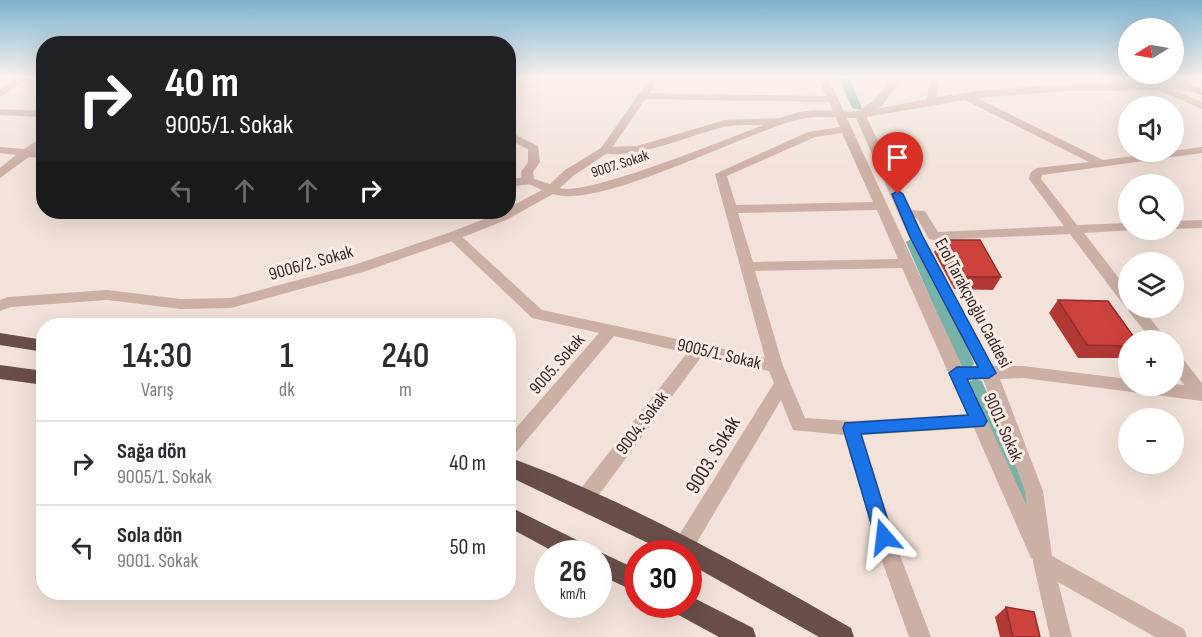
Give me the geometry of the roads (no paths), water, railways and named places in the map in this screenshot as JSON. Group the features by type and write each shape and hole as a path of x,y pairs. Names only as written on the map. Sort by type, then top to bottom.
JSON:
{"highway":[{"path":"0,339 36,345"},
{"path":"0,372 36,377"},
{"path":"516,469 585,498 667,540"},
{"path":"516,520 554,540"},
{"path":"702,559 842,637"},
{"path":"702,615 744,637"}],"street":[{"path":"605,150 634,108"},
{"name":"9001. Sokak","path":"836,108 1043,562"},
{"path":"860,115 873,108"},
{"name":"9007. Sokak","path":"528,182 566,194 582,192 627,179 801,115 860,115 895,108"},
{"path":"989,108 1099,162"},
{"path":"0,112 36,114"},
{"name":"Erol Tarakçıoğlu Caddesi","path":"860,115 906,214 989,373 1010,420 1034,492 1043,562 1061,637"},
{"name":"9007. Sokak","path":"605,150 638,150 725,123 781,121"},
{"path":"775,366 729,210 721,174 812,134 846,129"},
{"path":"516,138 534,148 534,162 527,172 528,182 516,183"},
{"path":"0,174 36,145"},
{"path":"0,150 36,154"},
{"name":"9006/2. Sokak","path":"516,209 551,190 569,173 605,150"},
{"path":"1118,287 1035,179 1037,172 1202,150"},
{"path":"729,210 881,206"},
{"path":"906,214 921,214 934,236 1118,228"},
{"name":"9006/2. Sokak","path":"0,306 8,302 107,295 181,304 231,303 347,272 453,237 496,219"},
{"path":"1184,225 1202,224"},
{"name":"9005/1. Sokak","path":"453,237 537,314 775,366 799,425 851,428 979,421"},
{"path":"746,267 907,263"},
{"path":"1142,318 1152,330"},
{"name":"9005. Sokak","path":"516,441 611,330"},
{"name":"9004. Sokak","path":"585,498 699,348"},
{"path":"957,373 1023,372 1118,384"},
{"path":"1184,372 1201,394"},
{"name":"9003. Sokak","path":"688,540 781,385"},
{"path":"1184,392 1201,394"},
{"path":"851,428 891,558 920,637"},
{"path":"1043,562 1176,637"}],"waterway":[{"path":"913,242 966,363"},
{"path":"976,386 1028,504"}]}
